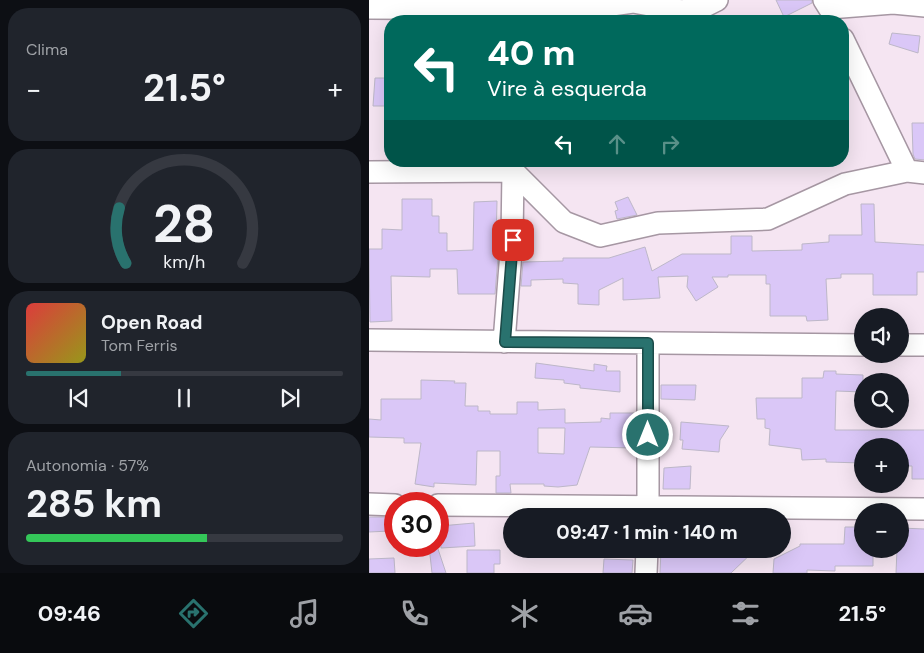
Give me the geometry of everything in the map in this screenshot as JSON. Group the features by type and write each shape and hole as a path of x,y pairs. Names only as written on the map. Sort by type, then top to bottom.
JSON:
{"street":[{"path":"369,8 633,2 682,10 705,6 717,0"},
{"path":"829,10 893,3 924,6"},
{"path":"369,172 513,171 564,222 600,236 658,223 768,219 845,184 915,172 849,50"},
{"path":"505,342 513,240 513,171"},
{"path":"369,340 854,345"},
{"path":"648,343 649,508"},
{"path":"909,345 924,345"},
{"path":"369,504 384,505"},
{"path":"449,505 528,508"},
{"path":"791,510 924,509"},
{"path":"646,573 647,558"}],"building":[{"path":"776,0 812,0 812,3 788,15 783,15"},
{"path":"892,33 920,36 918,53 889,44"},
{"path":"375,78 384,78 384,106 373,106"},
{"path":"912,123 925,123 925,160 915,159 913,154"},
{"path":"628,197 637,215 617,219 615,211 618,210 615,202"},
{"path":"402,199 432,199 432,216 439,216 439,233 447,233 447,251 473,250 474,202 497,201 496,245 499,245 495,294 458,294 457,269 430,269 430,277 391,276 392,321 370,322 369,249 382,249 382,229 402,230"},
{"path":"861,204 874,204 875,242 925,245 925,272 917,272 917,295 873,295 873,274 841,274 841,278 826,279 828,320 807,321 806,316 770,316 770,284 766,284 766,275 712,277 718,287 696,301 687,287 688,276 658,277 660,298 623,300 623,278 599,290 599,305 578,304 578,284 563,283 563,279 531,280 531,286 521,286 523,262 563,261 563,258 609,258 645,247 652,271 682,254 731,254 731,236 752,236 752,251 802,250 802,244 829,242 829,235 862,235"},
{"path":"536,363 594,371 594,364 607,366 606,371 620,371 620,392 580,388 580,385 564,383 564,380 535,378"},
{"path":"824,371 836,371 836,374 854,375 854,392 836,391 835,430 925,430 925,479 912,479 912,466 909,466 909,438 854,438 854,463 826,462 826,459 802,460 801,449 769,445 770,429 765,428 765,419 757,419 756,398 802,398 802,378 823,378"},
{"path":"421,380 455,381 454,383 466,383 465,406 478,406 478,411 490,411 490,414 517,414 517,402 538,402 538,410 565,409 565,423 601,422 601,418 610,419 610,413 634,413 635,448 590,447 577,485 558,487 544,486 544,484 510,484 511,493 496,493 496,476 500,476 500,451 477,451 476,485 434,483 434,487 415,484 421,443 404,443 404,438 369,437 369,419 381,420 381,399 421,399","holes":["538,428 565,428 564,454 538,453"]},
{"path":"661,385 696,385 695,400 661,399"},
{"path":"681,422 729,426 720,440 719,452 682,449 683,440 680,440"},
{"path":"691,466 690,489 663,489 664,468"},
{"path":"369,517 384,517 384,531 369,532"},
{"path":"474,523 475,546 449,548 449,525"},
{"path":"845,527 854,527 854,558 873,558 873,566 835,566 835,571 807,570 807,573 773,573 774,559 791,558 791,550 800,546 800,544 844,544"},
{"path":"909,528 925,529 925,573 896,573 897,558 909,558"},
{"path":"467,550 500,550 500,564 494,564 494,573 467,573"},
{"path":"430,557 441,557 446,573 432,573"},
{"path":"394,558 395,573 369,573 369,559"},
{"path":"661,558 747,558 731,573 660,573"},
{"path":"604,559 633,560 632,573 603,573"}],"route":[{"path":"513,240 505,342 648,343 648,435"}]}
